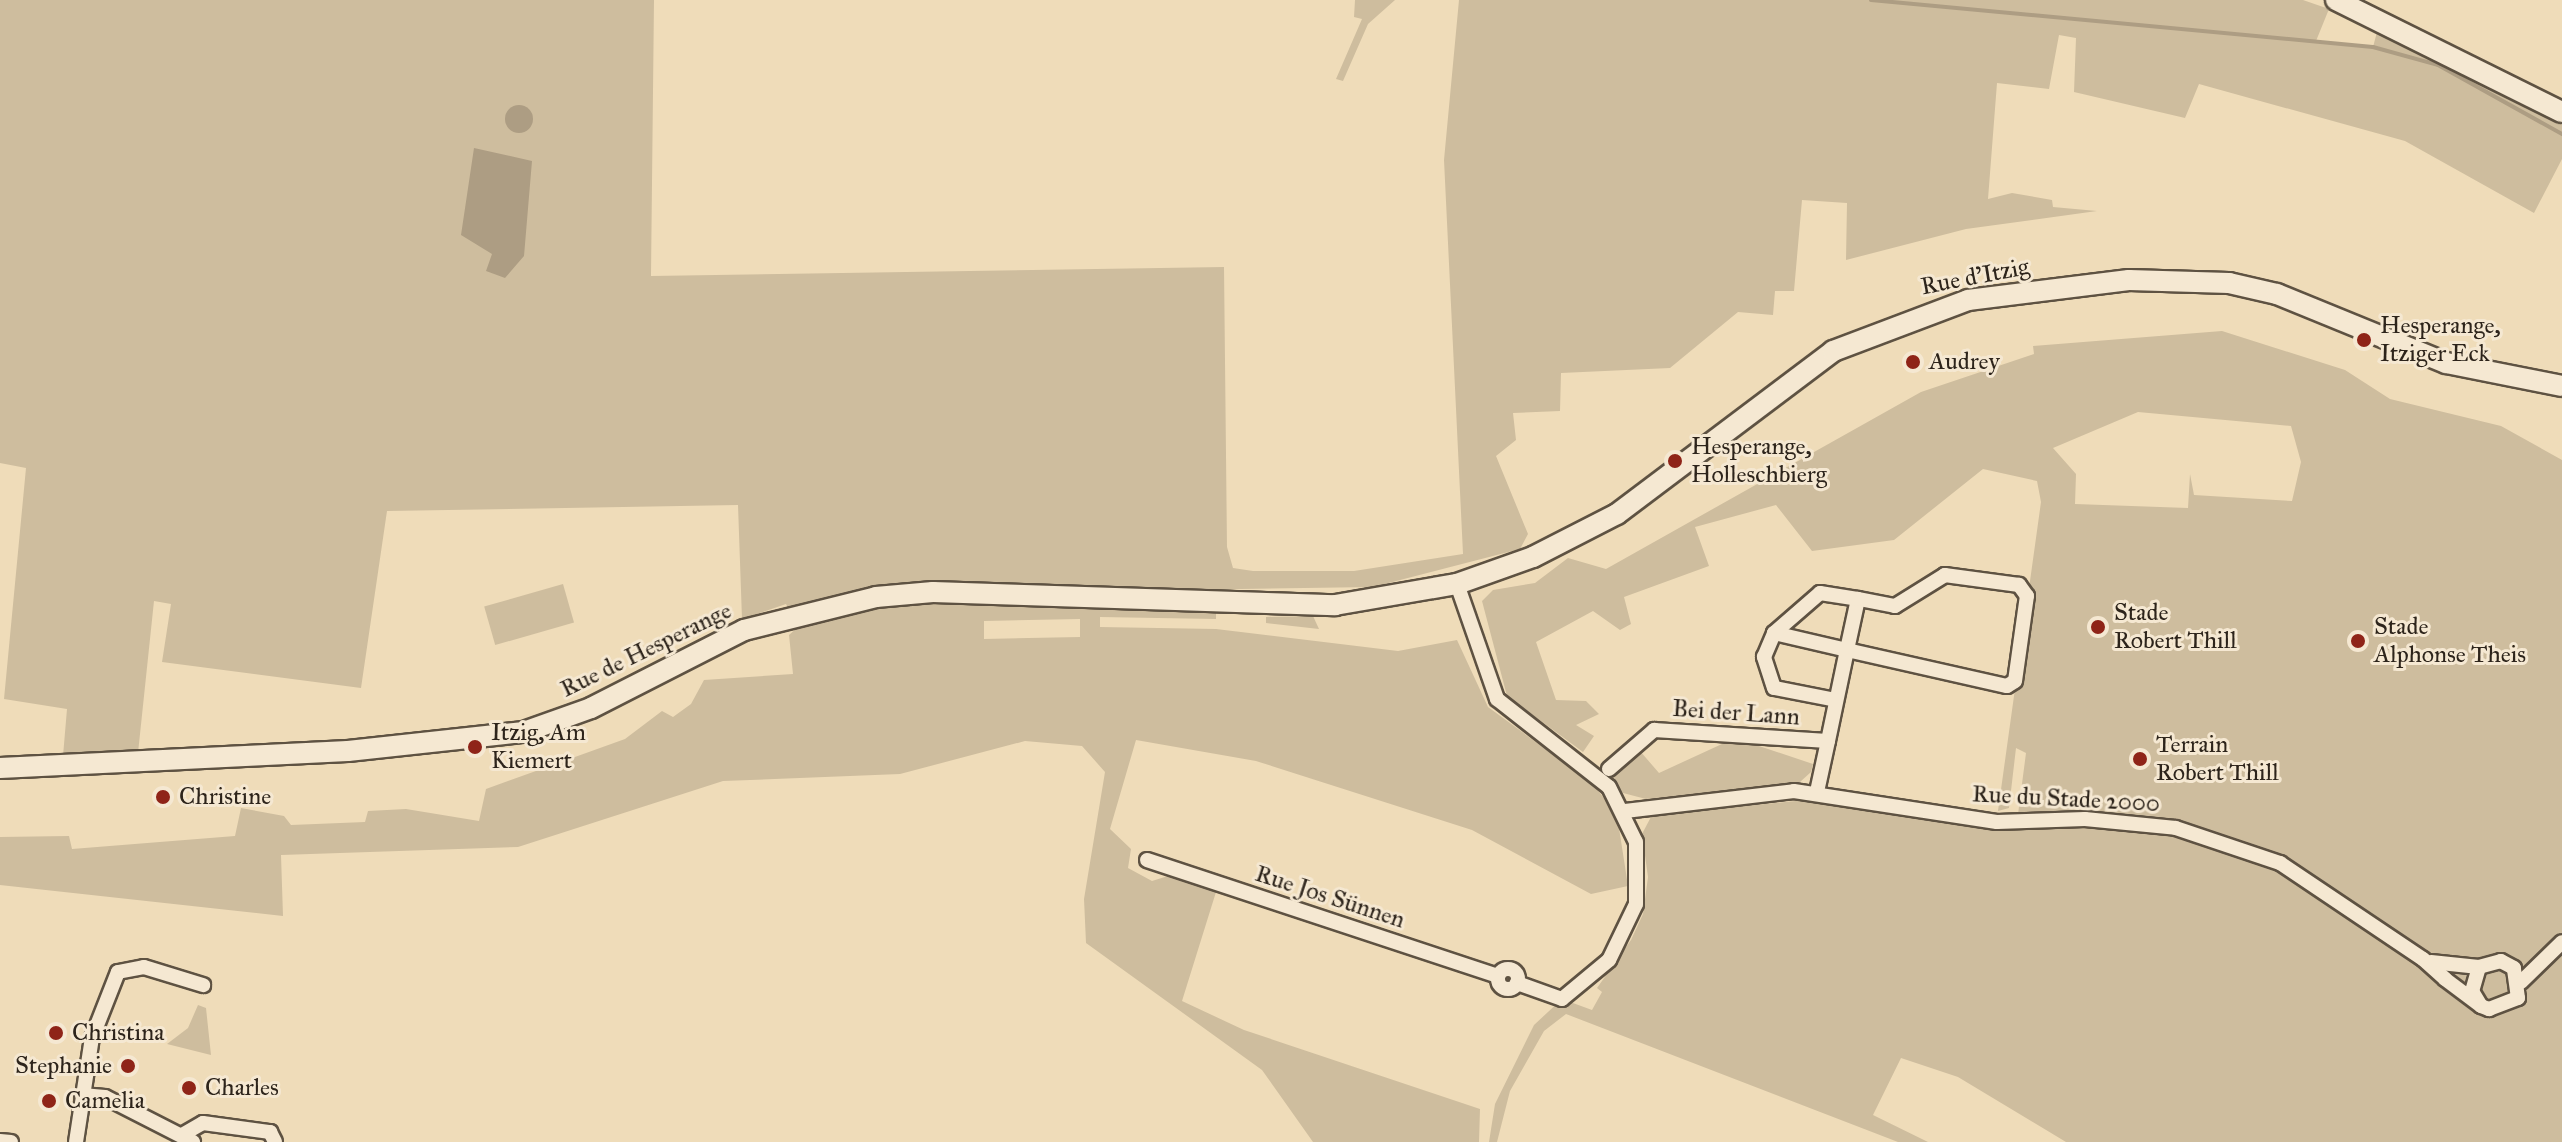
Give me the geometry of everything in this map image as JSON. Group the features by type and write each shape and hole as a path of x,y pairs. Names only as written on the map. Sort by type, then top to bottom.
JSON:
{"main road":[{"path":"2336,0 2562,112"},
{"name":"Rue d'Itzig","path":"1457,584 1533,557 1617,514 1833,351 1968,300 2129,280 2229,283 2277,294 2446,363 2562,386"},
{"name":"Rue de Hesperange","path":"0,768 348,751 524,732 591,708 733,634 876,597 933,592 1335,605 1457,584"}],"street":[{"path":"1774,633 2007,686 2015,681 2027,596 2019,585 1945,575 1895,606 1820,593 1774,633 1764,657 1769,683 1836,700"},
{"path":"1457,584 1497,699 1514,719 1584,762 1625,811"},
{"path":"1817,792 1858,599"},
{"name":"Bei der Lann","path":"1609,769 1654,730 1828,741"},
{"name":"Rue du Stade 2000","path":"1625,811 1817,792 1997,822 2134,821 2215,838 2280,863 2423,959 2481,1006"},
{"name":"Rue Jos Sünnen","path":"1147,860 1498,976 1511,969 1517,983 1562,999 1609,960 1636,904 1636,842 1625,811"},
{"path":"2479,967 2471,983 2481,1006 2512,1004 2521,982 2562,942"},
{"name":"Rue du Stade 2000","path":"2423,959 2451,969 2479,967 2501,961 2521,982"},
{"path":"76,1142 92,1038 118,972 144,967 203,985"},
{"path":"82,1095 105,1097 187,1138 203,1123 270,1132 275,1142"},
{"path":"0,1141 11,1142"}],"shaded area":[{"path":"0,0 654,0 651,276 1224,267 1227,547 1233,568 1253,571 1354,571 1463,554 1444,160 1459,0 2303,0 2329,9 2316,41 2373,47 2377,32 2562,123 2562,159 2534,213 2405,141 2199,84 2185,118 2074,92 2076,38 2059,35 2049,89 1997,83 1988,199 2012,193 2052,200 2053,207 2097,211 1966,229 1846,260 1847,203 1802,200 1794,291 1775,291 1773,315 1738,312 1670,368 1561,373 1560,411 1513,413 1516,440 1496,456 1528,534 1520,549 1373,587 1180,590 1179,602 1216,611 1216,619 1100,617 1100,627 1216,629 1398,651 1457,640 1488,707 1593,784 1617,815 1628,886 1591,894 1472,830 1256,761 1136,740 1110,829 1131,849 1128,868 1152,881 1168,876 1216,892 1182,1001 1244,1030 1480,1109 1479,1142 1313,1142 1262,1070 1086,943 1084,899 1105,772 1082,746 1025,741 900,774 723,781 518,847 281,855 283,916 0,885 0,837 69,836 72,849 235,836 241,808 284,816 291,825 365,822 368,811 406,809 479,821 486,789 625,739 662,711 673,717 691,704 704,680 793,674 789,635 798,627 786,604 742,619 738,505 387,511 361,688 162,662 171,604 154,601 138,753 63,756 67,709 4,699 26,468 0,463","holes":["1080,619 1080,637 984,639 984,621"]},
{"path":"1355,0 1395,0 1368,24 1343,81 1336,79 1362,19 1354,17"},
{"path":"519,105 529,109 533,119 529,129 519,133 509,129 505,119 509,109"},
{"path":"474,148 532,161 524,256 505,278 486,271 492,254 461,235"},
{"path":"2222,331 2345,370 2390,399 2501,426 2562,460 2562,1142 2066,1142 1958,1077 1901,1058 1873,1115 1928,1142 1898,1142 1566,1014 1544,1031 1510,1091 1497,1142 1489,1142 1495,1104 1534,1025 1562,999 1592,1010 1602,992 1597,988 1631,940 1643,914 1648,877 1642,834 1652,815 1815,799 2017,822 2026,753 2016,748 2009,808 1998,811 2041,502 2037,481 1983,469 1894,540 1812,551 1776,505 1695,527 1709,566 1624,597 1631,624 1620,630 1593,611 1536,642 1556,700 1586,701 1599,714 1576,725 1594,736 1583,752 1507,696 1482,601 1493,590 1535,583 1568,558 1606,569 1921,392 2034,354 2033,346","holes":["2138,412 2291,426 2301,462 2292,501 2194,495 2190,474 2188,508 2075,504 2076,474 2053,448"]},
{"path":"563,584 574,622 495,645 484,607"},
{"path":"1313,616 1319,629 1266,623 1266,617"},
{"path":"1735,738 1813,764 1811,772 1800,782 1646,799 1623,793 1612,778 1640,751 1659,773"},
{"path":"198,1005 206,1008 211,1055 167,1044 188,1028"}],"waterway":[{"path":"1871,0 2373,47 2438,65 2562,134"}],"place":[{"name":"Hesperange, Itziger Eck","path":"2364,340"},
{"name":"Audrey","path":"1913,362"},
{"name":"Hesperange, Holleschbierg","path":"1675,461"},
{"name":"Stade Robert Thill","path":"2098,627"},
{"name":"Stade Alphonse Theis","path":"2358,641"},
{"name":"Itzig, Am Kiemert","path":"475,747"},
{"name":"Terrain Robert Thill","path":"2140,759"},
{"name":"Christine","path":"163,797"},
{"name":"Christina","path":"56,1033"},
{"name":"Stephanie","path":"128,1066"},
{"name":"Charles","path":"189,1088"},
{"name":"Camelia","path":"49,1101"}]}
